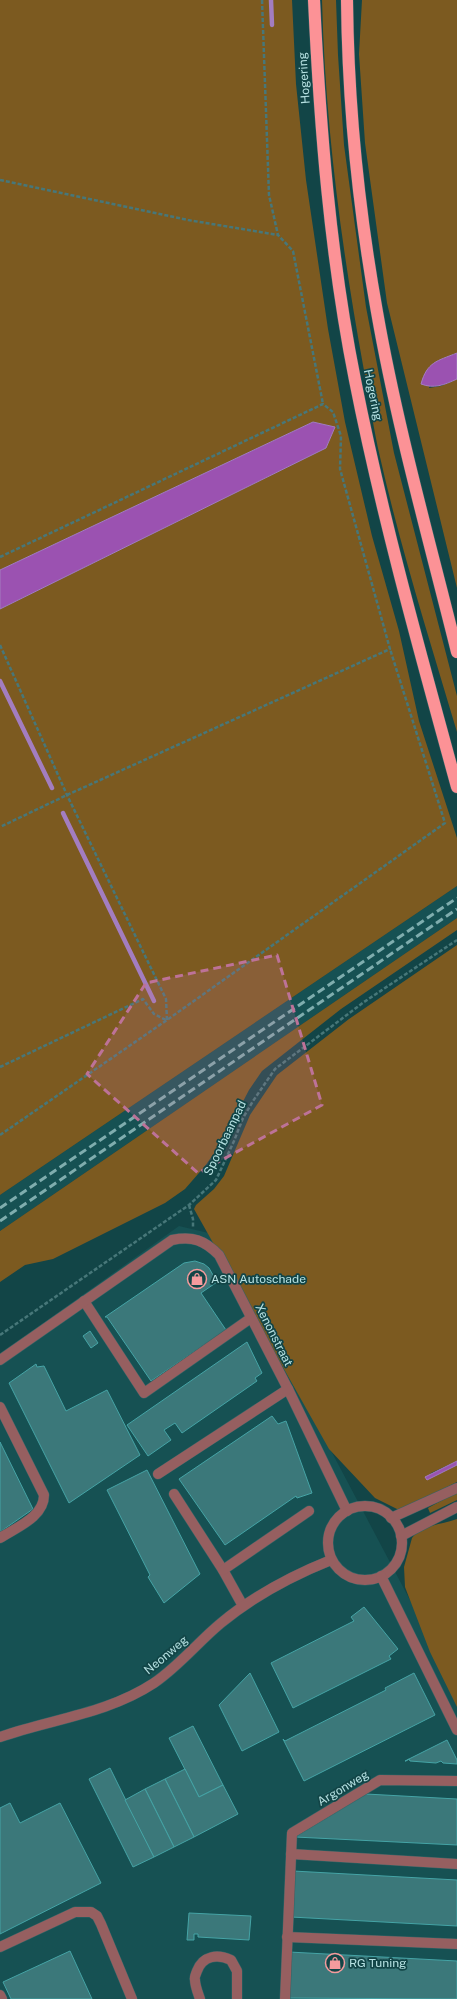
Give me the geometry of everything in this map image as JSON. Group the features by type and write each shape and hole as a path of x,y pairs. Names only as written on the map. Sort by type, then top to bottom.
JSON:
{"highway":[{"name":"Hogering","path":"314,0 318,84 332,239 354,380 381,500 457,787"},
{"name":"Hogering","path":"347,0 347,33 358,184 376,312 406,451 457,652"}],"street":[{"name":"Xenonstraat","path":"0,1360 172,1240 185,1238 192,1239 210,1246 219,1255 288,1389 347,1511"},
{"path":"84,1301 144,1393 251,1318"},
{"path":"158,1474 288,1389"},
{"path":"0,1407 43,1488 44,1501 39,1513 0,1538"},
{"path":"391,1518 457,1488"},
{"path":"174,1494 223,1570 243,1606"},
{"path":"401,1536 457,1506"},
{"path":"356,1508 375,1508 391,1518 397,1526 401,1536 401,1548 398,1560 391,1569 381,1576 367,1580 353,1578 340,1571 331,1560 328,1546 329,1532 336,1520 347,1511 356,1508"},
{"path":"223,1570 309,1511"},
{"name":"Neonweg","path":"0,1737 23,1729 72,1718 120,1702 154,1684 186,1658 220,1624 243,1606 273,1587 331,1560"},
{"path":"381,1576 457,1730"},
{"name":"Argonweg","path":"285,1999 292,1833 380,1780 457,1782"},
{"path":"291,1854 457,1864"},
{"path":"0,1947 75,1912 91,1912 97,1916 101,1924 132,1999"},
{"path":"287,1937 457,1944"},
{"path":"200,1999 194,1979 198,1968 204,1960 213,1956 223,1956 231,1960 236,1971 238,1999"},
{"path":"0,1995 2,1999"}],"path":[{"path":"0,1135 167,1020 445,823 390,649 340,469 341,436 333,412 323,404 293,251 278,235 269,195 262,0"},
{"path":"0,180 165,215 278,235"},
{"path":"0,557 323,404"},
{"path":"0,645 67,795 166,999 167,1020"},
{"path":"0,827 67,795 390,649"},
{"name":"Spoorbaanpad","path":"0,1335 189,1205 216,1180 234,1142 242,1118 252,1100 275,1069 364,1002 457,940"},
{"path":"0,1067 144,999 154,1014 167,1020"},
{"path":"189,1205 193,1219 192,1239"}],"highlighted area":[{"path":"277,955 322,1105 198,1173 87,1074 146,983"}],"shaded area":[{"path":"0,0 292,0 296,84 306,180 328,329 345,422 372,536 399,631 419,721 457,838 457,886 0,1195 0,609 326,448 334,427 313,422 0,570"},
{"path":"322,0 336,0 344,145 366,307 394,453 457,696 457,732 406,561 375,434 355,320 335,183 330,138"},
{"path":"362,0 457,0 457,353 436,362 429,388 441,386 457,379 457,588 387,303 365,143 359,54"},
{"path":"457,353 457,379 439,386 421,384 426,371 434,363"},
{"path":"313,422 335,427 326,448 0,609 0,570"},
{"path":"457,886 457,918 0,1231 0,1195"},
{"path":"457,918 457,930 341,1009 262,1071 249,1090 222,1142 205,1166 185,1189 165,1203 53,1259 25,1265 0,1282 0,1231"},
{"path":"457,945 457,1461 431,1473 427,1480 457,1465 457,1482 404,1509 397,1509 375,1498 329,1449 194,1209 196,1205 214,1189 224,1176 250,1115 277,1075 349,1019"},
{"path":"179,1226 217,1235 457,1689 457,1999 0,1999 0,1354"},
{"path":"457,1461 457,1465 427,1480 425,1477"},
{"path":"457,1492 457,1500 430,1513 428,1508"},
{"path":"457,1519 457,1707 430,1652 405,1587 404,1567 412,1538 416,1533 427,1527"}],"building":[{"path":"195,1261 204,1264 209,1268 217,1282 201,1293 226,1330 151,1381 107,1317 105,1317 184,1263"},
{"path":"90,1331 98,1343 91,1348 83,1336"},
{"path":"247,1342 262,1373 255,1378 257,1381 182,1433 175,1423 164,1430 171,1440 148,1456 127,1425"},
{"path":"36,1364 37,1367 44,1366 66,1411 107,1390 140,1455 69,1503 9,1383"},
{"path":"272,1416 278,1424 286,1421 312,1493 297,1498 296,1496 225,1545 179,1479"},
{"path":"0,1442 33,1509 0,1532"},
{"path":"147,1470 200,1574 164,1603 148,1577 150,1575 107,1490"},
{"path":"364,1607 398,1649 389,1656 391,1659 293,1708 271,1663 354,1621 351,1617"},
{"path":"250,1673 279,1732 242,1751 219,1705"},
{"path":"414,1673 435,1715 304,1781 283,1739 285,1741 386,1690 385,1688"},
{"path":"193,1726 223,1785 199,1797 169,1738"},
{"path":"447,1740 457,1760 457,1764 443,1763 441,1761 436,1763 410,1761 409,1759"},
{"path":"110,1768 154,1857 133,1867 89,1779"},
{"path":"185,1769 199,1797 223,1785 238,1814 194,1837 165,1779"},
{"path":"165,1779 194,1837 174,1847 145,1789"},
{"path":"145,1789 174,1847 154,1857 125,1800"},
{"path":"366,1794 457,1799 457,1845 295,1837"},
{"path":"10,1803 20,1823 60,1803 101,1883 0,1934 0,1808"},
{"path":"293,1871 457,1880 457,1926 291,1917"},
{"path":"189,1913 251,1916 249,1940 198,1937 198,1934 194,1934 194,1940 187,1940"},
{"path":"70,1951 92,1999 11,1999 3,1982"},
{"path":"289,1952 457,1961 457,1999 286,1998"}],"waterway":[{"path":"271,0 272,25"},
{"path":"0,681 52,788"},
{"path":"63,813 154,1001"}],"railway":[{"path":"0,1208 457,898"},
{"path":"0,1221 457,909"}],"place":[{"name":"ASN Autoschade","path":"197,1279"},
{"name":"RG Tuning","path":"335,1963"}]}
